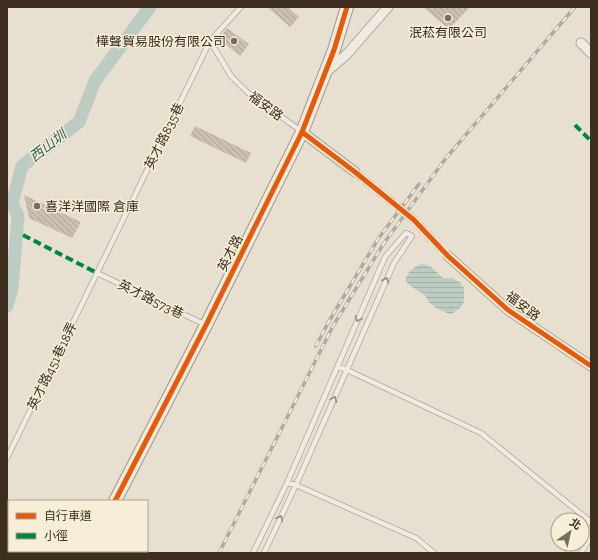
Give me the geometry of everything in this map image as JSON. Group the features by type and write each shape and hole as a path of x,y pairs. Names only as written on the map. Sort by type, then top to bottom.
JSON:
{"street":[{"name":"英才路","path":"116,500 206,325 302,132 334,50 347,7"},
{"path":"324,73 347,54 388,7"},
{"path":"581,43 591,53"},
{"name":"福安路","path":"302,132 356,172"},
{"name":"福安路","path":"448,256 508,310 591,366"}],"lane":[{"name":"英才路835巷","path":"97,273 210,42 241,7"},
{"name":"福安路","path":"210,42 231,76 247,92 302,132"},
{"path":"254,553 287,483 385,257 406,233 412,236 394,263 296,485 264,553"},
{"name":"英才路573巷","path":"97,273 206,325"},
{"name":"英才路451巷18弄","path":"7,458 97,273"},
{"path":"338,367 481,433 579,512"},
{"path":"287,483 296,485 416,538 434,553"},
{"path":"581,553 591,537"}],"shaded area":[{"path":"422,264 430,266 443,278 452,278 461,283 464,288 464,302 459,309 451,314 441,310 431,304 424,295 405,280 413,268"}],"building":[{"path":"267,7 288,7 299,17 290,27"},
{"name":"泯菘有限公司","path":"423,7 470,7 449,29"},
{"name":"樺聲貿易股份有限公司","path":"227,28 249,44 240,56 219,39"},
{"path":"195,126 251,153 246,163 190,136"},
{"name":"喜洋洋國際 倉庫","path":"24,195 81,222 72,238 29,218"}],"waterway":[{"name":"西山圳","path":"7,306 12,288 18,216 12,203 22,166 79,122 95,81 150,7"}],"tunnel":[{"path":"355,172 414,220 448,256"}],"railway":[{"path":"219,553 333,326 384,243 446,158 575,7"},
{"path":"316,346 378,239 419,184"}],"marked path":[{"path":"575,125 591,141"},
{"path":"23,235 97,273"}],"cycle path":[{"path":"116,500 206,325 302,132 334,50 347,7"},
{"path":"302,132 355,172 414,220 448,256 508,310 591,366"}],"place":[{"name":"泯菘有限公司","path":"448,18"},
{"name":"樺聲貿易股份有限公司","path":"234,41"},
{"name":"喜洋洋國際 倉庫","path":"37,206"}]}
